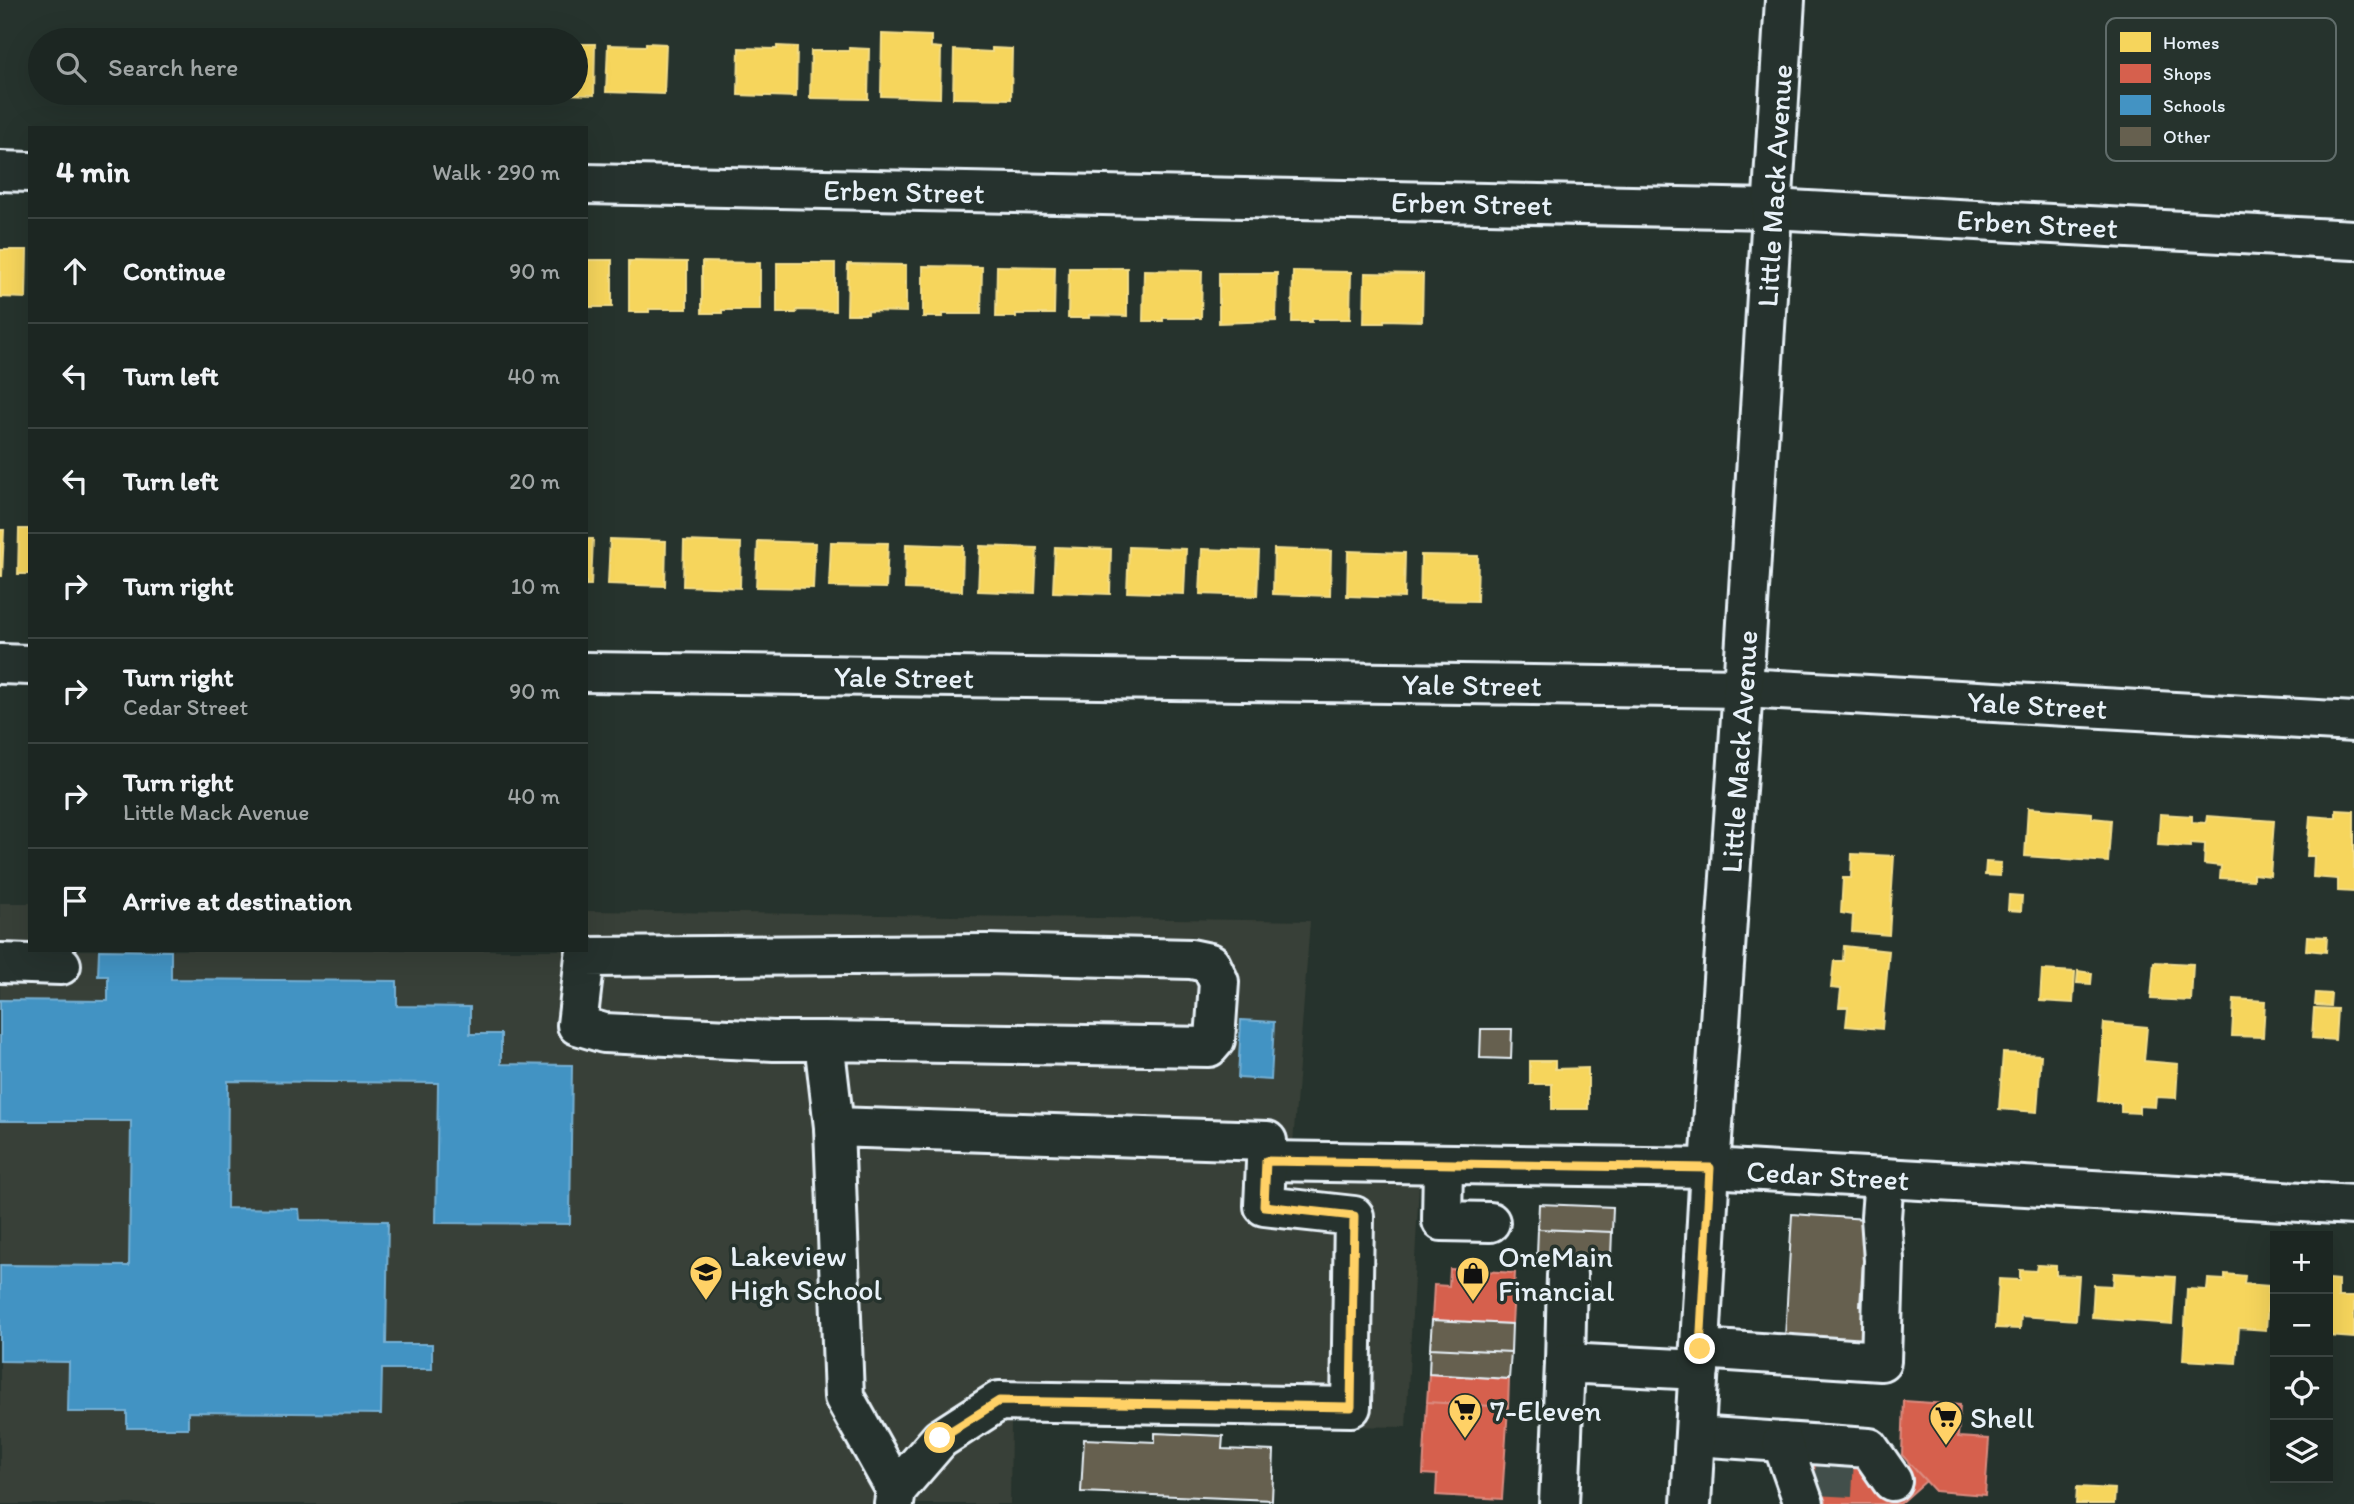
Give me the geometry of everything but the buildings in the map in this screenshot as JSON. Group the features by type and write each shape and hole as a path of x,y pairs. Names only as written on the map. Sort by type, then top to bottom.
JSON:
{"street":[{"name":"Little Mack Avenue","path":"1691,1504 1785,0"},
{"path":"0,172 28,172"},
{"name":"Erben Street","path":"588,184 1771,209 2354,240"},
{"path":"0,664 28,665"},
{"name":"Yale Street","path":"588,672 1743,688 2354,722"},
{"path":"986,954 1191,959 1210,963 1219,982 1215,1040 1209,1047 824,1041 604,1033 577,1025 585,957 986,954"},
{"path":"0,963 61,965"},
{"path":"824,1041 834,1127 844,1397 895,1497 940,1438 999,1401 1351,1407 1354,1216 1264,1206 1283,1162 1267,1141 834,1127"},
{"name":"Cedar Street","path":"1283,1162 1710,1168 2354,1205"},
{"path":"1443,1165 1442,1221 1490,1222"},
{"path":"1565,1363 1699,1360 1881,1361 1884,1260 1881,1217 1884,1178"},
{"path":"1559,1504 1567,1275"},
{"path":"1695,1436 1799,1474 1869,1448 1892,1480 1870,1479"}],"shaded area":[{"name":"Lakeview High School","path":"0,903 28,903 28,952 588,952 588,911 1310,921 1290,1183 1419,1184 1406,1427 1011,1420 1010,1504 0,1504"}],"tunnel":[{"path":"1815,1476 1870,1479"}],"place":[{"name":"Lakeview High School","path":"706,1302"},
{"name":"OneMain Financial","path":"1473,1303"},
{"name":"7-Eleven","path":"1465,1440"},
{"name":"Shell","path":"1946,1447"}],"route":[{"path":"940,1438 999,1401 1351,1407 1354,1216 1264,1206 1266,1161 1710,1168 1700,1349"}]}
